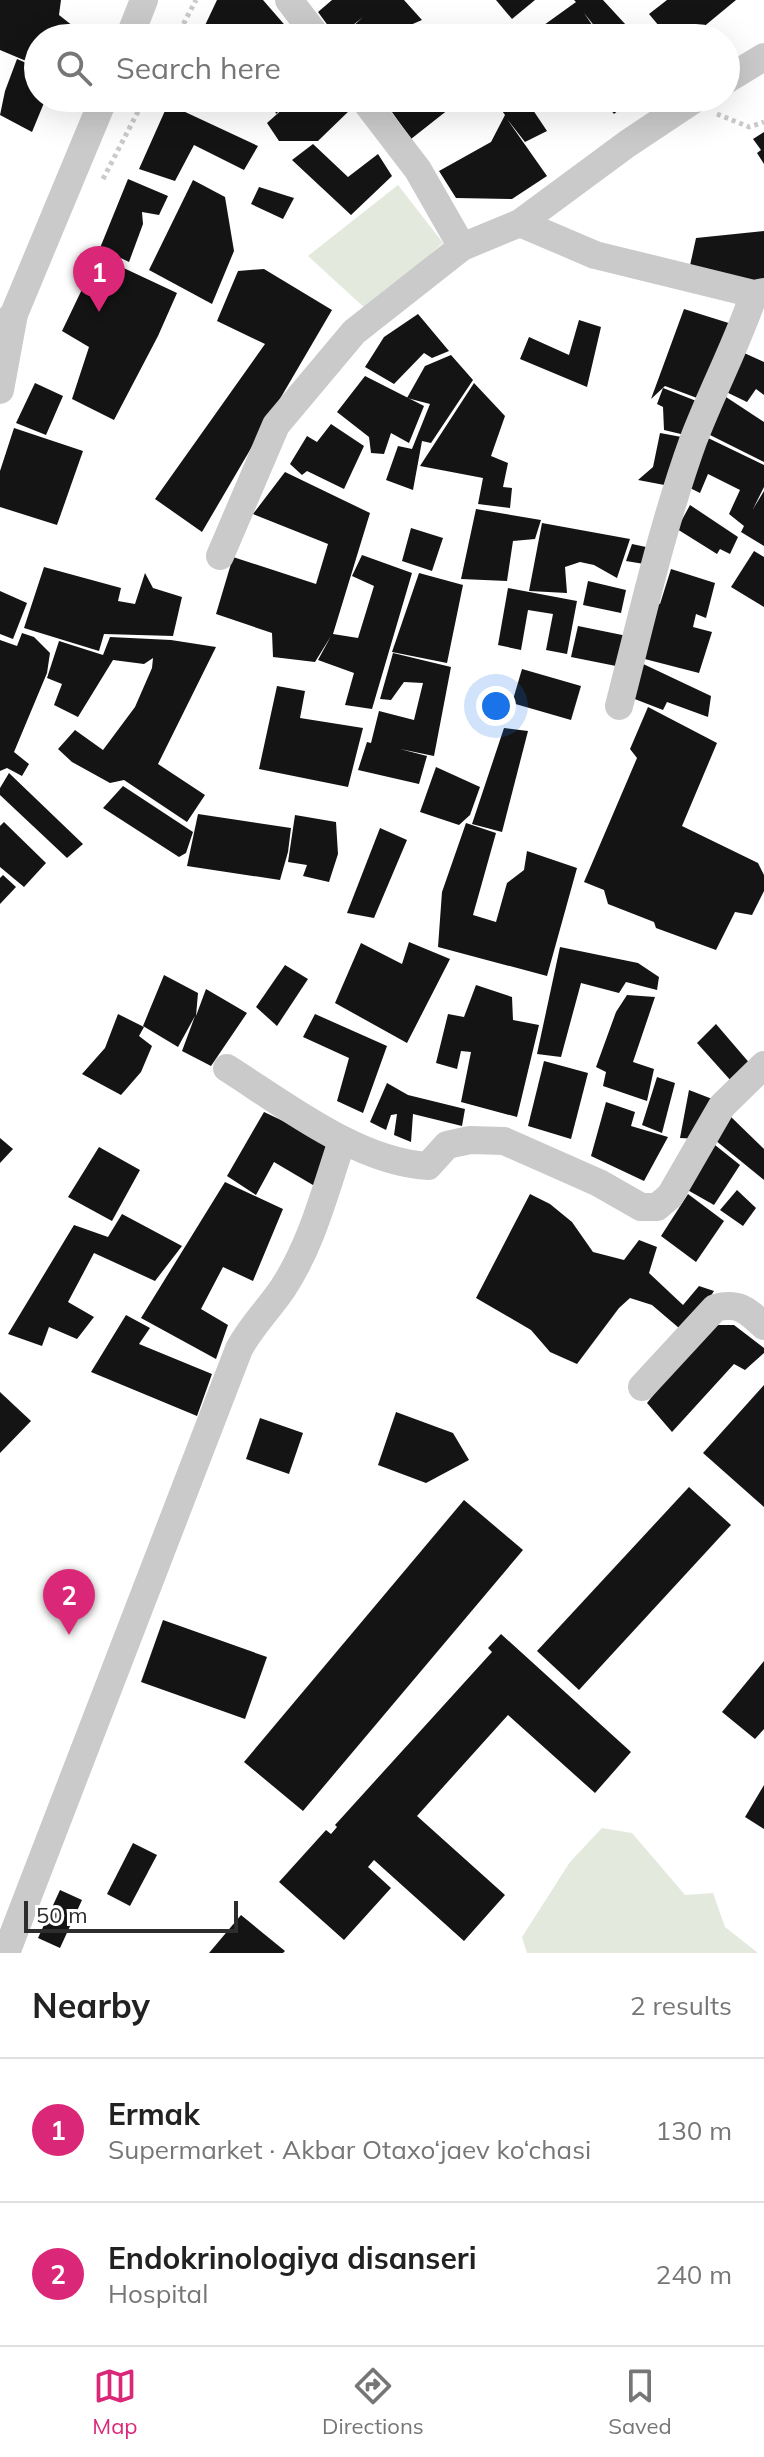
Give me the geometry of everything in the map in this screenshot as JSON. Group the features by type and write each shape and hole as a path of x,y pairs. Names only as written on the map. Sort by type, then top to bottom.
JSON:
{"street":[{"path":"135,24 144,0"},
{"path":"289,0 307,24"},
{"path":"740,72 764,57"},
{"path":"0,390 7,322 98,112"},
{"path":"374,112 418,170 462,247"},
{"path":"220,556 276,425 354,332 462,247 520,223 627,144 685,112"},
{"path":"520,223 595,255 759,293 694,439 673,500 619,706"},
{"path":"227,1068 342,1141 415,1166 428,1166 447,1145 470,1140 504,1141 599,1183 641,1207 657,1207 670,1196 722,1106 764,1065"},
{"path":"6,1953 239,1349 247,1332 283,1288 311,1235 342,1141"},
{"path":"642,1387 715,1308 730,1304 739,1307 747,1310 764,1326"}],"path":[{"path":"183,24 196,0"},
{"path":"715,112 749,127 764,122"}],"shaded area":[{"path":"398,185 443,243 367,310 308,256"},
{"path":"602,1828 632,1833 685,1895 713,1893 725,1927 758,1953 527,1953 522,1937 570,1862"}],"building":[{"path":"0,0 61,0 59,15 70,24 24,24 24,60 0,50"},
{"path":"217,0 263,0 284,24 206,24"},
{"path":"332,0 404,0 422,20 413,24 355,24 363,17 354,24 327,24 318,12"},
{"path":"496,0 535,0 512,19"},
{"path":"574,0 603,0 625,24 593,24 584,13 591,24 545,24 576,2"},
{"path":"667,0 736,0 707,24 657,24 649,14"},
{"path":"17,59 24,62 24,112 40,112 32,132 0,115"},
{"path":"164,112 185,112 258,146 244,170 194,145 175,181 139,169"},
{"path":"279,112 348,112 318,141 279,141 267,123"},
{"path":"392,112 445,112 411,139"},
{"path":"503,112 534,112 547,131 525,142 507,119 547,176 512,199 456,198 439,171 491,142 505,115"},
{"path":"764,132 764,164 757,153 761,150 753,139"},
{"path":"313,144 348,177 378,154 392,176 351,215 292,160"},
{"path":"128,179 168,196 159,215 142,212 143,224 129,262 100,248"},
{"path":"193,180 225,197 234,251 212,304 149,270"},
{"path":"259,187 294,198 283,219 251,204"},
{"path":"764,231 764,284 689,270 696,238"},
{"path":"98,256 177,293 114,420 72,399 89,347 62,331"},
{"path":"264,269 332,310 202,532 155,499 265,344 217,321 238,271"},
{"path":"684,309 735,325 697,398 665,386 651,399"},
{"path":"418,314 449,351 432,358 424,353 394,384 365,367 384,337"},
{"path":"579,320 601,327 587,387 520,359 529,337 569,355"},
{"path":"742,352 764,362 764,395 756,389 747,402 722,390"},
{"path":"451,355 473,380 431,443 422,441 413,490 386,480 398,446 412,449 430,404 407,398 425,366"},
{"path":"365,376 424,406 409,443 391,433 384,454 371,453 369,437 337,412"},
{"path":"35,383 63,396 46,435 16,423"},
{"path":"474,383 505,416 491,456 508,463 503,487 512,488 510,508 478,504 483,478 420,466"},
{"path":"663,388 699,402 685,435 664,430 663,407 657,404"},
{"path":"726,397 764,422 764,462 708,434"},
{"path":"331,424 364,446 344,489 307,471 302,475 290,464 307,436 317,442"},
{"path":"14,428 83,451 57,525 0,507 0,471"},
{"path":"660,433 687,438 675,487 638,480 653,467"},
{"path":"706,437 764,465 764,487 753,509 764,491 764,546 741,532 744,526 729,514 740,490 708,474 700,493 684,485"},
{"path":"285,472 370,513 333,634 358,638 374,586 352,576 362,555 412,573 372,709 345,705 354,673 318,660 331,636 315,662 273,657 272,633 216,614 233,557 316,584 328,544 253,514"},
{"path":"690,505 738,537 730,554 720,549 717,554 677,529"},
{"path":"476,509 541,520 535,539 513,541 507,581 461,579"},
{"path":"542,523 630,539 617,578 594,565 580,562 565,567 567,593 529,591"},
{"path":"411,528 443,538 432,571 402,561"},
{"path":"632,544 646,547 644,564 626,561"},
{"path":"754,551 764,557 764,607 731,587"},
{"path":"44,567 121,588 118,601 135,604 145,573 153,588 182,597 173,636 104,634 99,651 24,628"},
{"path":"671,569 715,583 706,618 696,614 693,627 712,632 699,673 637,657 652,602 660,604"},
{"path":"419,573 463,585 447,663 392,652"},
{"path":"588,581 626,590 621,613 583,605"},
{"path":"508,588 577,601 567,654 546,650 553,614 528,610 521,650 498,645"},
{"path":"0,591 27,603 13,639 0,634"},
{"path":"578,626 632,637 626,668 571,657"},
{"path":"22,633 34,637 50,653 47,673 14,752 29,764 22,776 7,768 0,771 0,640 17,646"},
{"path":"110,637 171,640 216,647 158,764 205,795 187,822 124,780 110,783 72,762 58,749 75,730 103,750 135,707 152,668 153,658 144,664 113,660 78,717 54,705 62,684 47,678 59,641 103,655"},
{"path":"393,653 451,667 434,756 400,749 427,756 419,784 358,770 367,742 371,743 379,711 414,720 423,683 404,682 391,700 380,699"},
{"path":"639,662 711,696 708,717 667,702 663,710 627,696"},
{"path":"522,669 581,686 571,720 512,703"},
{"path":"277,686 305,691 300,718 363,728 348,787 259,769"},
{"path":"648,707 717,743 682,826 758,863 764,875 764,891 752,915 735,912 716,950 656,928 654,922 608,904 604,890 584,882 637,758 630,749"},
{"path":"504,728 528,731 502,832 472,824"},
{"path":"436,767 480,787 470,815 459,825 420,812"},
{"path":"9,773 83,844 67,858 0,795 0,788"},
{"path":"123,786 193,832 186,853 179,857 103,808"},
{"path":"198,814 291,828 280,880 187,866"},
{"path":"295,815 336,822 338,854 329,882 303,876 307,865 288,862"},
{"path":"4,822 46,863 24,887 0,867 0,826"},
{"path":"466,823 496,833 473,915 496,922 507,883 524,870 527,851 577,868 547,976 438,947 442,892"},
{"path":"380,828 407,840 374,918 347,913"},
{"path":"3,875 16,887 0,904 0,878"},
{"path":"409,942 450,959 407,1043 335,1003 361,943 402,964"},
{"path":"560,947 638,963 659,977 657,990 626,982 619,993 581,983 561,1057 537,1054"},
{"path":"285,965 308,979 277,1026 256,1007"},
{"path":"164,975 198,993 196,1016 206,989 247,1013 211,1066 182,1051 195,1016 178,1047 143,1026"},
{"path":"476,985 512,997 513,1020 539,1025 517,1117 461,1102 471,1052 461,1051 457,1069 436,1063 448,1014 464,1017"},
{"path":"627,995 655,997 633,1062 654,1069 647,1101 603,1086 606,1072 596,1067 616,1012"},
{"path":"118,1014 144,1027 139,1036 152,1046 141,1072 121,1095 82,1074 105,1048"},
{"path":"315,1014 387,1046 363,1113 337,1101 349,1058 303,1037"},
{"path":"716,1024 752,1066 732,1082 697,1043"},
{"path":"544,1061 588,1073 571,1139 528,1126"},
{"path":"657,1077 675,1083 662,1133 642,1125"},
{"path":"387,1083 408,1095 465,1109 462,1126 413,1114 411,1142 394,1135 397,1114 391,1115 386,1130 370,1122"},
{"path":"689,1090 720,1102 701,1139 680,1138"},
{"path":"606,1102 635,1112 631,1126 668,1137 644,1181 591,1156"},
{"path":"264,1112 334,1145 318,1188 274,1162 256,1195 227,1176"},
{"path":"727,1113 764,1149 764,1180 715,1140"},
{"path":"0,1138 13,1149 0,1163"},
{"path":"715,1145 740,1165 714,1205 684,1188"},
{"path":"99,1147 140,1170 112,1221 68,1197"},
{"path":"225,1182 283,1209 253,1281 223,1267 201,1309 228,1325 216,1359 141,1318"},
{"path":"737,1190 756,1208 743,1226 720,1210"},
{"path":"530,1194 550,1204 572,1222 593,1252 624,1260 639,1240 657,1247 649,1273 683,1305 699,1286 714,1291 686,1334 652,1305 630,1298 577,1364 550,1352 531,1330 476,1298"},
{"path":"688,1194 724,1221 696,1262 661,1236"},
{"path":"122,1214 182,1246 155,1281 94,1253 68,1302 94,1317 77,1339 49,1327 42,1346 8,1334 74,1225 108,1237"},
{"path":"126,1315 150,1328 139,1344 212,1374 197,1416 91,1372"},
{"path":"709,1325 734,1325 764,1348 764,1353 745,1370 734,1364 672,1432 647,1403"},
{"path":"764,1385 764,1507 703,1453"},
{"path":"0,1392 31,1421 0,1453"},
{"path":"396,1412 453,1433 469,1460 426,1483 378,1465"},
{"path":"260,1418 303,1433 289,1474 246,1459"},
{"path":"689,1487 731,1525 579,1690 537,1651"},
{"path":"464,1500 523,1550 303,1811 244,1762"},
{"path":"163,1620 267,1657 245,1719 141,1682"},
{"path":"501,1634 631,1752 595,1793 508,1715 417,1816 505,1895 464,1941 374,1860 368,1867 391,1888 344,1940 279,1882 326,1830 331,1834 337,1827 335,1825 492,1652 488,1648"},
{"path":"764,1661 764,1729 755,1739 722,1712"},
{"path":"764,1785 764,1829 745,1817"},
{"path":"133,1843 157,1855 130,1906 107,1894"},
{"path":"60,1890 82,1900 60,1948 38,1938"},
{"path":"241,1915 285,1951 209,1953"}],"place":[{"name":"Ermak","path":"99,312"},
{"name":"Endokrinologiya disanseri","path":"69,1635"}]}
